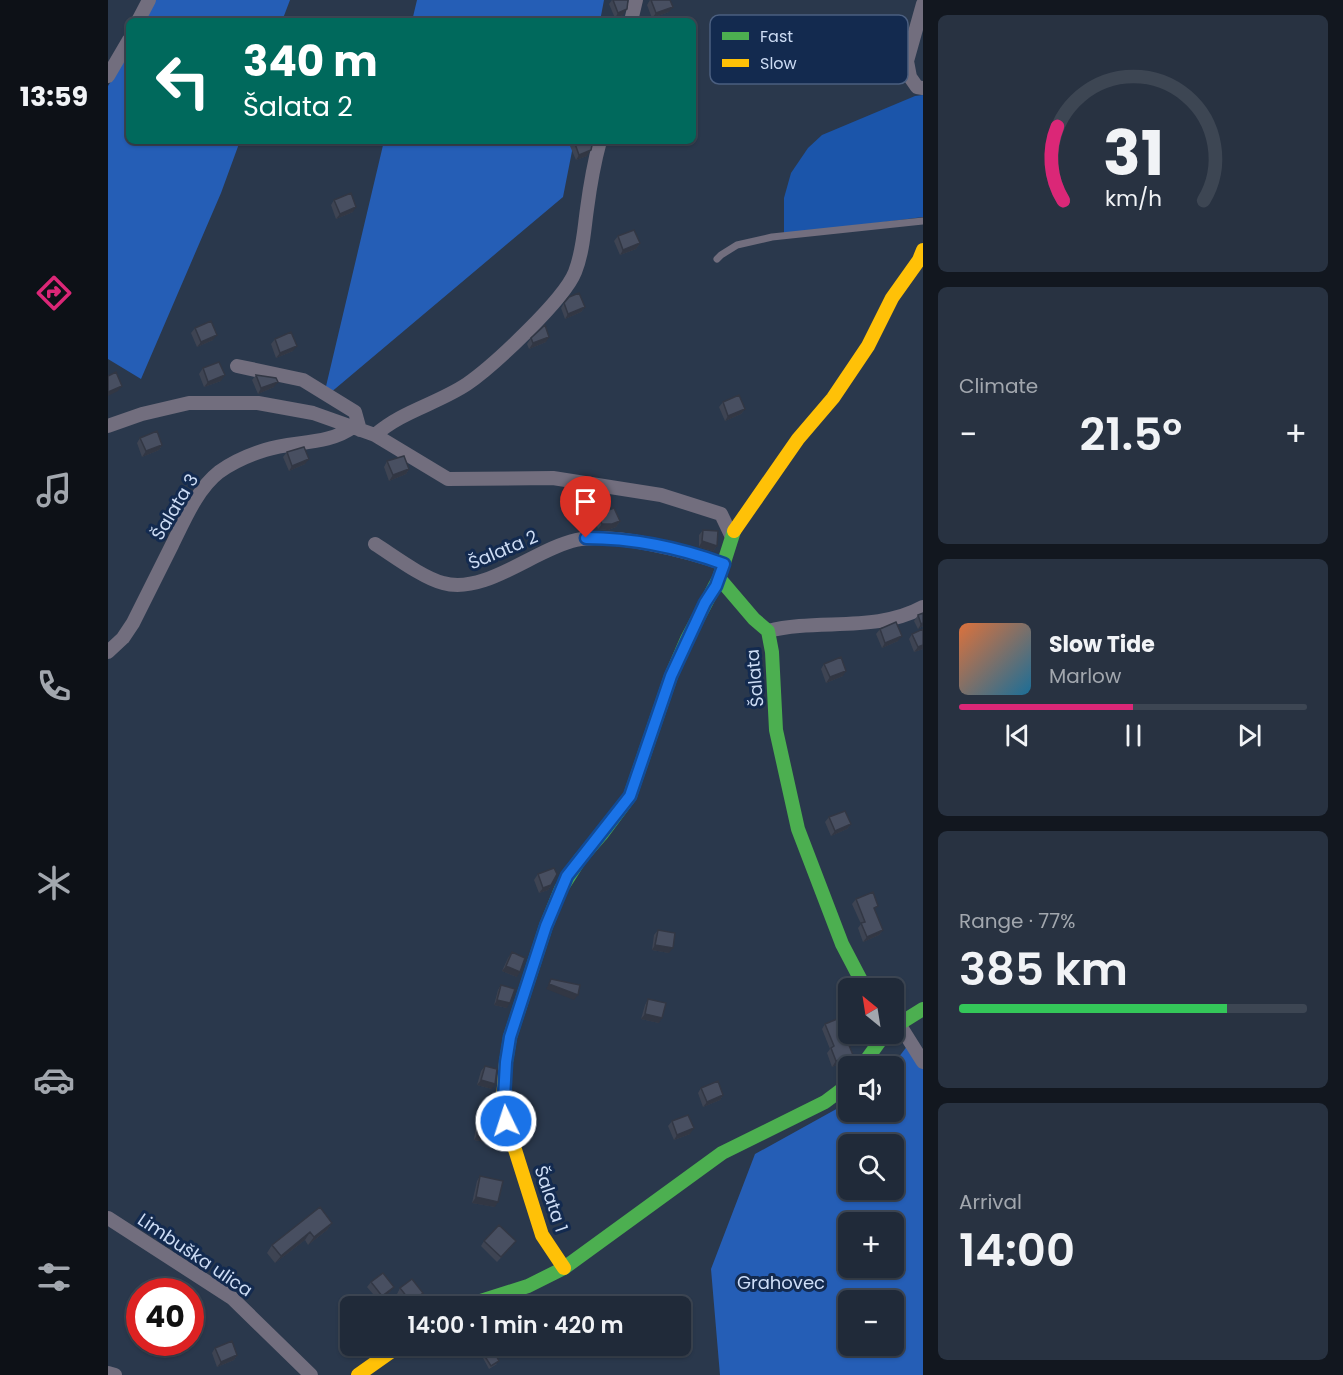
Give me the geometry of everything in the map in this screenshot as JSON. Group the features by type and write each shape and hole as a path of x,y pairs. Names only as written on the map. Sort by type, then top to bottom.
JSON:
{"street":[{"path":"140,18 149,0"},
{"path":"632,18 636,0"},
{"path":"908,57 923,4"},
{"path":"108,76 126,45"},
{"path":"908,66 910,76 917,87 923,88"},
{"path":"375,435 400,416 446,396 476,377 530,328 566,288 578,262 593,168 599,144"},
{"path":"719,578 731,535 798,439 833,398 868,346 892,298 919,260 923,250"},
{"path":"237,366 303,380 355,412 357,428"},
{"path":"108,426 142,414 189,403 241,402 291,408 375,435 448,479 553,478 661,495 721,514 731,535"},
{"name":"Šalata 3","path":"108,652 123,638 133,624 184,521 202,491 218,473 243,458 267,449 332,437 357,428"},
{"name":"Šalata 2","path":"375,544 435,581 453,585 470,584 489,578 557,546 586,538 620,538 703,556 724,564"},
{"name":"Šalata","path":"719,578 754,619 768,631 772,652 776,730 798,830 842,945 860,978"},
{"name":"Šalata 1","path":"564,1268 543,1235 506,1121 504,1098 510,1037 546,926 561,889 580,859 630,796 671,676 687,639 719,578"},
{"path":"768,631 802,625 884,620 923,607"},
{"path":"904,1019 923,1010"},
{"path":"904,1035 923,1062"},
{"path":"496,1296 528,1286 564,1268 722,1153 825,1102 838,1092"},
{"name":"Limbuška ulica","path":"108,1218 232,1298 311,1375"},
{"path":"358,1375 385,1356"},
{"path":"108,1372 115,1375"}],"lane":[{"path":"717,259 737,245 772,237 923,221"}],"shaded area":[{"path":"923,95 923,217 784,235 784,198 791,173 808,148 822,135 915,96"}],"green space":[{"path":"154,0 290,0 283,18 147,18"},
{"path":"417,0 604,0 601,18 413,18"},
{"path":"126,58 126,144 239,144 221,193 141,379 108,359 108,86"},
{"path":"383,144 573,144 563,197 323,399"},
{"name":"Grahovec","path":"908,1045 923,1069 923,1375 720,1375 711,1269 755,1154 838,1108 838,1122 904,1122 904,1056 900,1056"}],"building":[{"path":"613,0 628,0 627,9 618,13"},
{"path":"651,0 670,0 673,7 656,13"},
{"path":"575,144 592,144 591,150 579,155"},
{"path":"351,193 356,207 340,214 334,200"},
{"path":"634,230 640,243 623,250 618,236"},
{"path":"579,293 585,307 568,314 564,303 569,297"},
{"path":"211,321 217,335 201,342 195,328"},
{"path":"545,325 549,337 533,343 531,338"},
{"path":"291,332 297,346 280,353 275,339"},
{"path":"219,362 225,375 208,382 203,368"},
{"path":"116,372 122,386 108,392 108,376"},
{"path":"256,375 276,378 278,382 261,388"},
{"path":"739,395 745,409 728,416 723,402"},
{"path":"157,431 162,445 146,451 140,438"},
{"path":"304,447 309,459 292,466 287,452"},
{"path":"404,456 409,469 393,475 387,461"},
{"path":"614,508 620,521 602,524 598,514"},
{"path":"703,530 718,531 717,546 702,541"},
{"path":"923,613 923,623 921,624 918,615"},
{"path":"896,622 902,636 885,643 880,629"},
{"path":"923,629 923,645 918,647 912,634"},
{"path":"841,657 846,671 830,677 824,664"},
{"path":"845,811 851,824 835,831 829,817"},
{"path":"554,868 557,874 551,885 543,888 538,874"},
{"path":"873,892 878,906 874,908 883,930 867,937 861,923 865,922 856,899"},
{"path":"658,930 675,933 673,948 655,945"},
{"path":"512,952 525,958 520,972 506,966"},
{"path":"551,979 580,985 578,995 549,984"},
{"path":"501,985 515,989 510,1003 497,1000"},
{"path":"648,999 666,1003 662,1018 645,1014"},
{"path":"838,1019 838,1044 848,1044 853,1055 838,1056 836,1061 831,1048 834,1046 825,1024"},
{"path":"485,1066 497,1069 495,1084 481,1080"},
{"path":"718,1081 723,1095 707,1102 701,1088"},
{"path":"688,1115 694,1128 677,1135 672,1121"},
{"path":"480,1121 497,1124 495,1138 477,1135"},
{"path":"480,1176 503,1181 498,1202 476,1197"},
{"path":"320,1207 332,1223 314,1237 310,1232 281,1256 272,1245"},
{"path":"499,1225 516,1241 501,1257 484,1241"},
{"path":"383,1273 394,1287 382,1296 371,1282"},
{"path":"412,1279 423,1293 419,1296 406,1296 400,1288"},
{"path":"232,1341 237,1355 221,1362 215,1348"},
{"path":"485,1356 496,1356 499,1361 491,1366"}],"traffic: fast":[{"path":"734,531 719,578 754,619 768,631 772,652 776,730 798,829 842,944 860,978"},
{"path":"506,1062 510,1037 546,926 561,889 580,859 630,796 671,676 687,639 719,578"},
{"path":"904,1021 923,1009"},
{"path":"869,1056 878,1044"},
{"path":"496,1296 528,1286 564,1268 722,1153 825,1102 838,1092"}],"traffic: slow":[{"path":"734,531 798,439 833,398 868,346 892,298 919,260 923,250"},
{"path":"506,1062 503,1098 506,1121 542,1235 564,1268"},
{"path":"358,1375 385,1356"}],"route":[{"path":"506,1121 504,1098 510,1037 546,926 567,876 623,808 630,796 671,676 687,639 716,586 724,564 703,556 620,538 586,538"}]}
